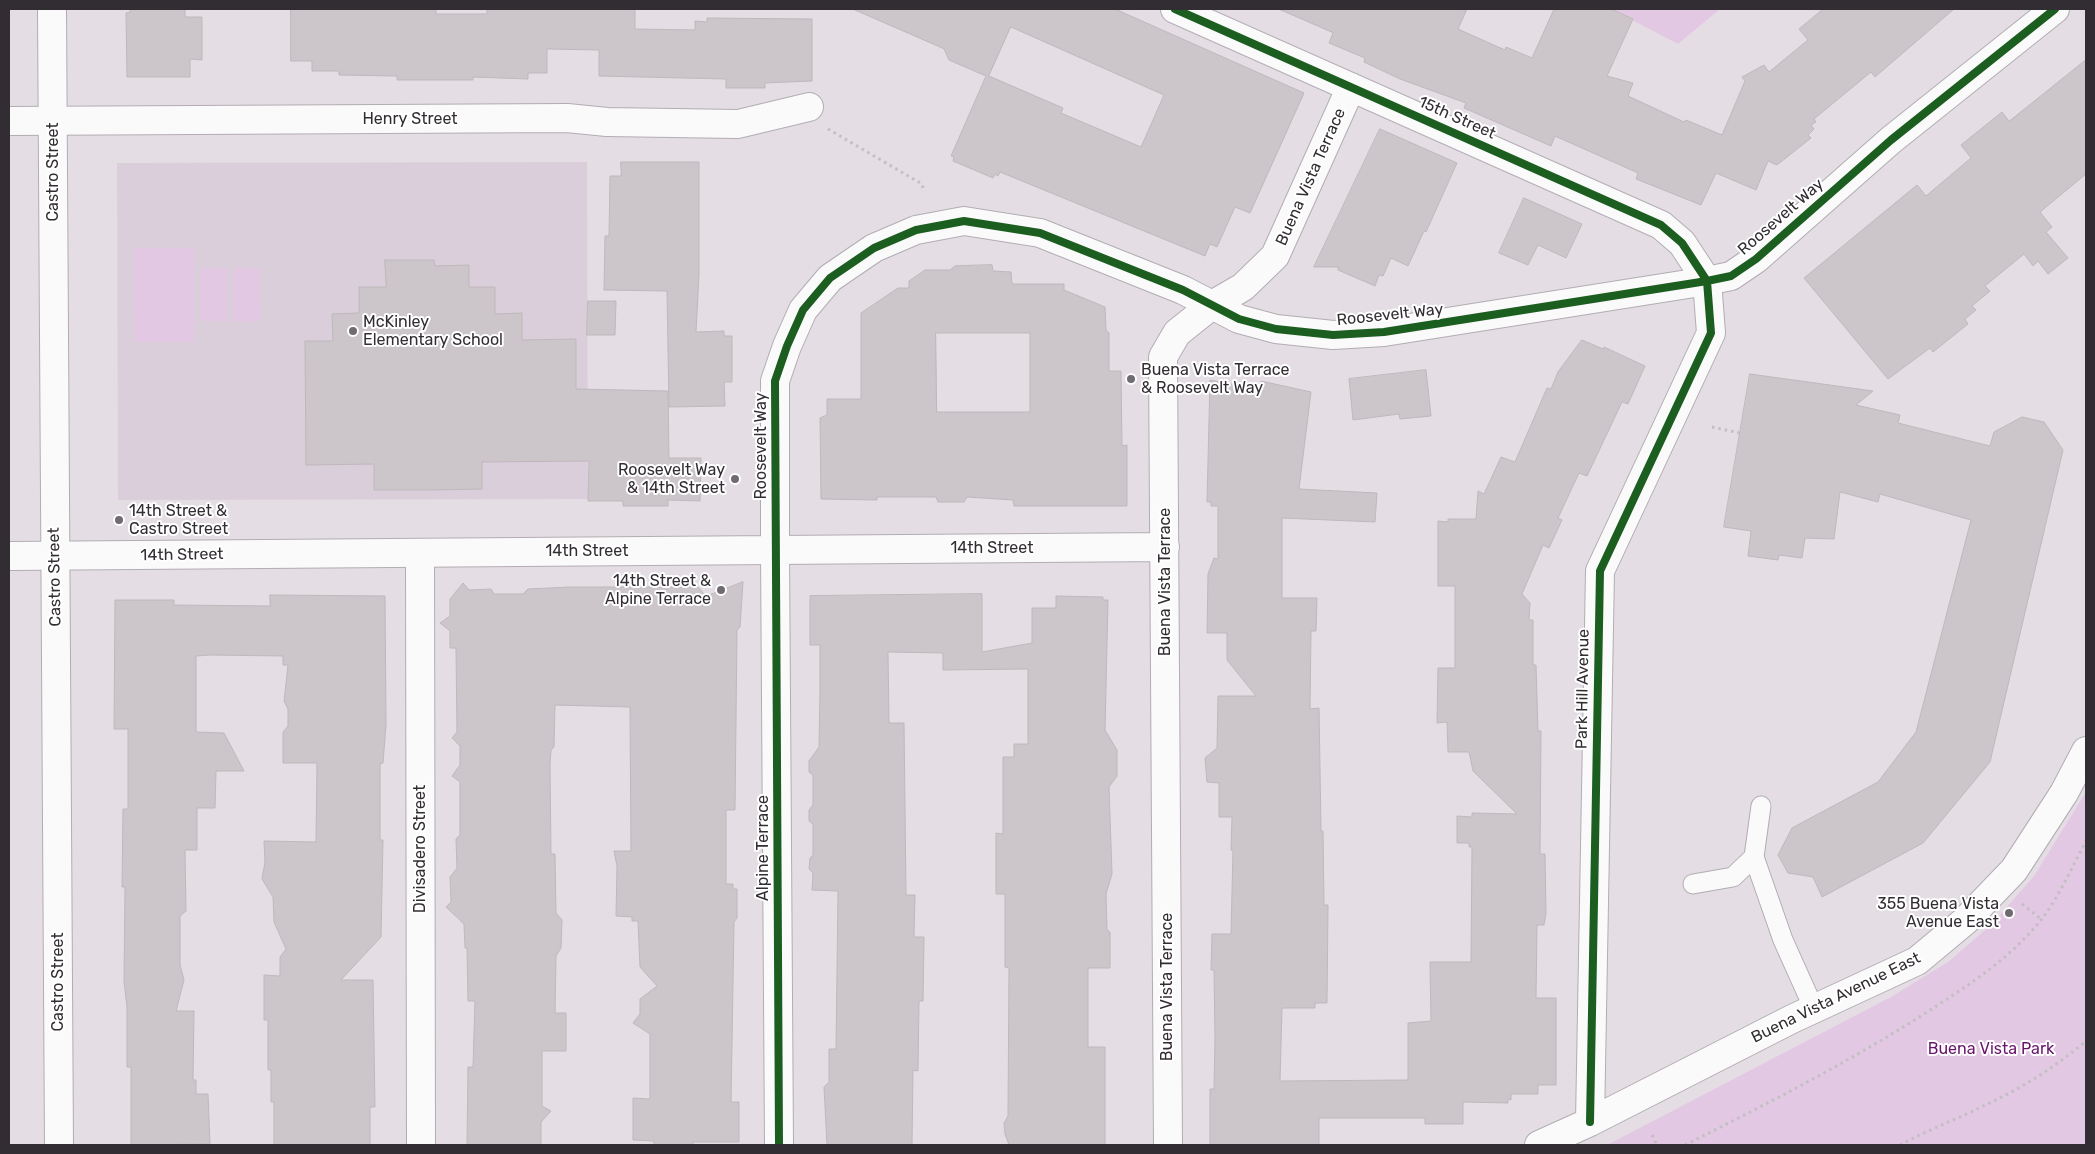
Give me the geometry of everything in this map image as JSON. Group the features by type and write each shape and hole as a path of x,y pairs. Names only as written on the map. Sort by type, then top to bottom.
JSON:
{"street":[{"name":"Castro Street","path":"52,9 59,1145"},
{"name":"15th Street","path":"1175,9 1661,225 1682,243 1706,281"},
{"name":"Roosevelt Way","path":"775,550 775,381 787,346 803,310 830,278 874,248 916,230 964,220 1040,233 1183,290 1239,318 1276,329 1333,335 1384,332 1706,281 1731,276 1756,259 1891,140 2055,9"},
{"name":"Buena Vista Terrace","path":"1168,1145 1166,547 1163,357 1176,333 1212,305 1243,287 1275,256 1351,87"},
{"name":"Henry Street","path":"9,121 567,118 607,122 738,124 817,117"},
{"name":"Park Hill Avenue","path":"1590,1122 1600,571 1711,333 1706,281"},
{"name":"14th Street","path":"9,556 1166,547"},
{"name":"Alpine Terrace","path":"775,550 779,1145"},
{"name":"Divisadero Street","path":"420,553 421,1145"},
{"name":"Buena Vista Avenue East","path":"1539,1145 1590,1122 1814,1009 1917,961 1964,920 2014,870 2064,793 2086,751"}],"lane":[{"path":"1761,806 1754,857 1783,940 1814,1009"},
{"path":"1693,884 1733,877 1754,857"}],"path":[{"path":"817,117 922,184 924,192"},
{"path":"1712,427 1740,433"},
{"path":"1685,1145 1780,1098 1972,984 2004,959 2041,919 2086,841"},
{"path":"2022,904 2041,919"},
{"path":"1900,1145 1984,1106 2053,1068 2086,1041"},
{"path":"1652,1135 1657,1145"}],"shaded area":[{"name":"McKinley Elementary School","path":"587,162 588,499 118,500 117,163"}],"green space":[{"path":"1611,9 1720,9 1678,44"},
{"path":"134,248 194,248 194,342 135,342"},
{"path":"200,268 227,268 227,321 200,321"},
{"path":"233,268 259,268 260,321 233,322"},
{"name":"Buena Vista Park","path":"2086,792 2086,1145 1607,1145 1891,997 1948,962 1992,924 2034,876"}],"building":[{"path":"185,9 185,17 202,17 202,60 190,59 190,77 127,77 126,13 130,12 130,10"},
{"path":"291,9 436,9 436,14 487,14 487,9 635,9 635,29 695,30 695,21 707,22 707,18 812,19 812,81 765,83 765,88 726,88 726,79 599,76 599,50 547,49 547,73 528,73 528,79 473,77 473,80 397,80 397,76 339,75 339,71 312,71 312,61 291,61"},
{"path":"853,9 1115,9 1304,93 1250,213 1235,207 1217,247 1210,244 1205,256 1000,172 998,176 995,174 993,178 953,161 954,157 951,156 986,76 949,60 944,49","holes":["1011,27 1164,95 1141,147 1061,113 1063,108 989,76"]},
{"path":"1279,9 1467,9 1458,29 1505,50 1506,47 1532,58 1554,9 1611,9 1633,19 1607,76 1633,83 1628,96 1684,122 1686,120 1722,135 1745,81 1742,77 1764,65 1769,72 1808,40 1799,29 1823,9 1954,9 1875,77 1871,72 1814,119 1816,122 1811,125 1814,129 1808,135 1811,138 1777,165 1768,161 1756,190 1716,173 1701,205 1636,179 1638,173 1555,136 1551,146 1464,108 1466,103 1400,79 1364,62 1365,58 1329,43 1333,33"},
{"path":"2086,60 2086,174 2040,212 2052,227 2046,232 2068,258 2048,274 2038,261 2033,266 2024,254 1985,286 1990,291 1972,306 1976,310 1965,319 1968,324 1933,352 1930,348 1888,379 1804,278 1917,185 1926,196 1971,158 1961,145 2002,112 2009,121"},
{"path":"1380,129 1457,163 1426,232 1424,231 1408,266 1391,258 1383,276 1379,275 1375,286 1338,270 1338,267 1314,267"},
{"path":"621,162 699,162 699,275 696,332 724,331 724,336 732,336 732,382 724,382 725,406 669,407 667,291 604,290 605,236 609,236 610,176 621,176"},
{"path":"1524,198 1582,224 1566,258 1538,245 1528,265 1499,253"},
{"path":"385,260 434,260 435,266 469,265 469,287 495,287 495,314 522,313 522,340 576,339 576,389 668,391 669,458 701,458 700,501 668,500 668,506 623,506 623,501 588,501 589,461 482,462 482,489 430,490 374,490 374,464 306,465 305,341 333,341 332,314 359,313 359,287 386,287"},
{"path":"992,265 993,271 1011,272 1012,284 1064,284 1064,290 1105,307 1106,330 1109,333 1109,371 1121,371 1122,446 1127,445 1127,506 1014,506 1013,500 967,497 964,502 938,502 936,497 877,497 877,500 821,499 820,418 827,415 827,399 861,399 861,313 898,288 909,288 909,281 925,270 950,270 955,266","holes":["936,333 1030,333 1030,412 937,412"]},
{"path":"588,301 616,301 615,335 587,335"},
{"path":"1582,340 1603,349 1604,347 1645,366 1628,404 1622,402 1587,476 1579,473 1558,518 1562,520 1549,548 1543,545 1522,594 1530,603 1529,620 1533,620 1533,665 1536,665 1538,731 1541,731 1540,854 1545,854 1546,913 1544,925 1537,925 1536,998 1556,998 1556,1085 1538,1085 1538,1094 1511,1094 1511,1100 1508,1099 1508,1103 1463,1102 1463,1124 1425,1124 1425,1118 1319,1118 1319,1145 1210,1145 1210,1089 1214,1089 1215,1039 1214,970 1211,970 1212,934 1231,934 1233,851 1231,850 1232,817 1219,817 1219,783 1207,782 1205,758 1217,748 1218,696 1256,696 1227,660 1227,633 1207,633 1208,574 1214,558 1218,559 1218,506 1211,506 1211,502 1207,502 1210,380 1236,385 1236,382 1260,386 1261,381 1311,392 1299,489 1377,493 1375,522 1282,518 1282,598 1317,598 1316,631 1311,631 1310,709 1319,708 1324,905 1328,905 1327,1003 1315,1003 1315,1008 1282,1008 1280,1081 1408,1080 1408,1023 1431,1021 1430,962 1471,962 1472,847 1469,847 1469,843 1457,843 1457,816 1472,817 1472,813 1517,814 1473,771 1469,752 1448,752 1447,722 1437,723 1438,668 1455,668 1455,586 1438,586 1438,521 1448,522 1448,519 1476,519 1478,491 1484,494 1501,457 1515,462 1547,388 1551,389 1558,372"},
{"path":"1426,370 1431,416 1400,419 1399,414 1353,420 1349,379"},
{"path":"1750,374 1873,391 1856,405 1900,415 1898,423 1990,446 1994,432 2022,417 2044,422 2063,450 1990,762 1923,843 1822,897 1813,877 1788,873 1778,855 1792,828 1878,782 1916,732 1971,520 1880,494 1878,502 1840,492 1834,539 1805,538 1802,558 1779,555 1778,560 1748,556 1751,531 1724,527"},
{"path":"743,582 740,627 737,630 735,810 726,810 726,884 733,884 733,889 737,889 737,918 734,922 731,1102 739,1102 739,1142 693,1142 693,1145 654,1145 654,1141 633,1140 633,1098 650,1099 650,1034 633,1023 640,1014 640,999 657,986 640,967 638,921 632,921 632,917 616,916 617,866 614,851 631,851 630,707 555,705 554,747 551,750 550,764 551,854 555,854 556,913 562,920 561,948 556,956 555,1013 566,1013 566,1051 542,1051 542,1106 551,1111 541,1122 541,1145 467,1145 468,1067 473,1067 475,1001 468,1001 467,948 465,948 464,924 446,907 451,902 450,877 457,868 456,839 460,835 460,782 452,776 460,765 460,746 452,738 457,732 456,648 450,648 450,631 440,623 450,616 450,599 463,583 469,590 491,589 494,594 523,594 528,589 571,587 698,587 706,596"},
{"path":"982,594 982,652 1032,643 1032,608 1056,608 1056,596 1103,597 1103,600 1108,600 1105,730 1117,750 1117,776 1109,787 1112,874 1106,894 1107,930 1110,932 1110,968 1088,968 1088,1047 1105,1047 1105,1145 1009,1145 1005,1134 1004,1123 1008,1116 1009,968 1005,967 1005,894 996,894 996,833 1003,834 1003,757 1014,757 1014,744 1028,744 1028,669 943,670 943,653 888,652 889,723 904,723 906,895 915,895 914,937 924,937 923,1001 919,1001 918,1071 913,1070 912,1145 827,1145 824,1087 829,1082 829,1049 836,1049 838,891 812,890 813,873 809,869 810,858 813,855 813,824 809,821 809,810 813,805 813,775 809,772 809,761 819,747 820,691 820,645 810,645 810,596"},
{"path":"270,595 385,596 386,725 383,763 380,764 380,840 383,840 381,937 341,980 373,980 375,1107 370,1107 370,1145 274,1145 274,1102 271,1102 271,1070 268,1070 268,1020 264,1020 264,975 280,976 280,957 286,949 274,922 273,897 262,879 265,862 264,841 316,842 317,763 283,763 283,732 288,726 288,709 284,701 288,665 283,665 283,656 210,655 196,656 196,732 224,733 244,771 216,771 215,808 197,808 197,850 185,850 186,911 180,916 180,965 184,980 176,1011 194,1011 193,1080 196,1080 196,1094 208,1094 210,1144 131,1145 131,1067 127,1067 127,1007 124,981 125,887 122,887 123,809 128,809 128,729 114,729 115,600 174,600 174,605 270,606"}],"cycle path":[{"path":"1175,9 1661,225 1682,243 1707,281 1711,333 1600,571 1590,1122"},
{"path":"779,1145 775,381 787,346 803,310 830,278 874,248 916,230 964,221 1040,233 1183,290 1239,319 1276,329 1333,335 1384,332 1731,276 1756,259 1891,140 2055,9"}],"place":[{"name":"McKinley Elementary School","path":"353,331"},
{"name":"Buena Vista Terrace & Roosevelt Way","path":"1131,379"},
{"name":"Roosevelt Way & 14th Street","path":"735,479"},
{"name":"14th Street & Castro Street","path":"119,520"},
{"name":"14th Street & Alpine Terrace","path":"721,590"},
{"name":"355 Buena Vista Avenue East","path":"2009,913"}]}
